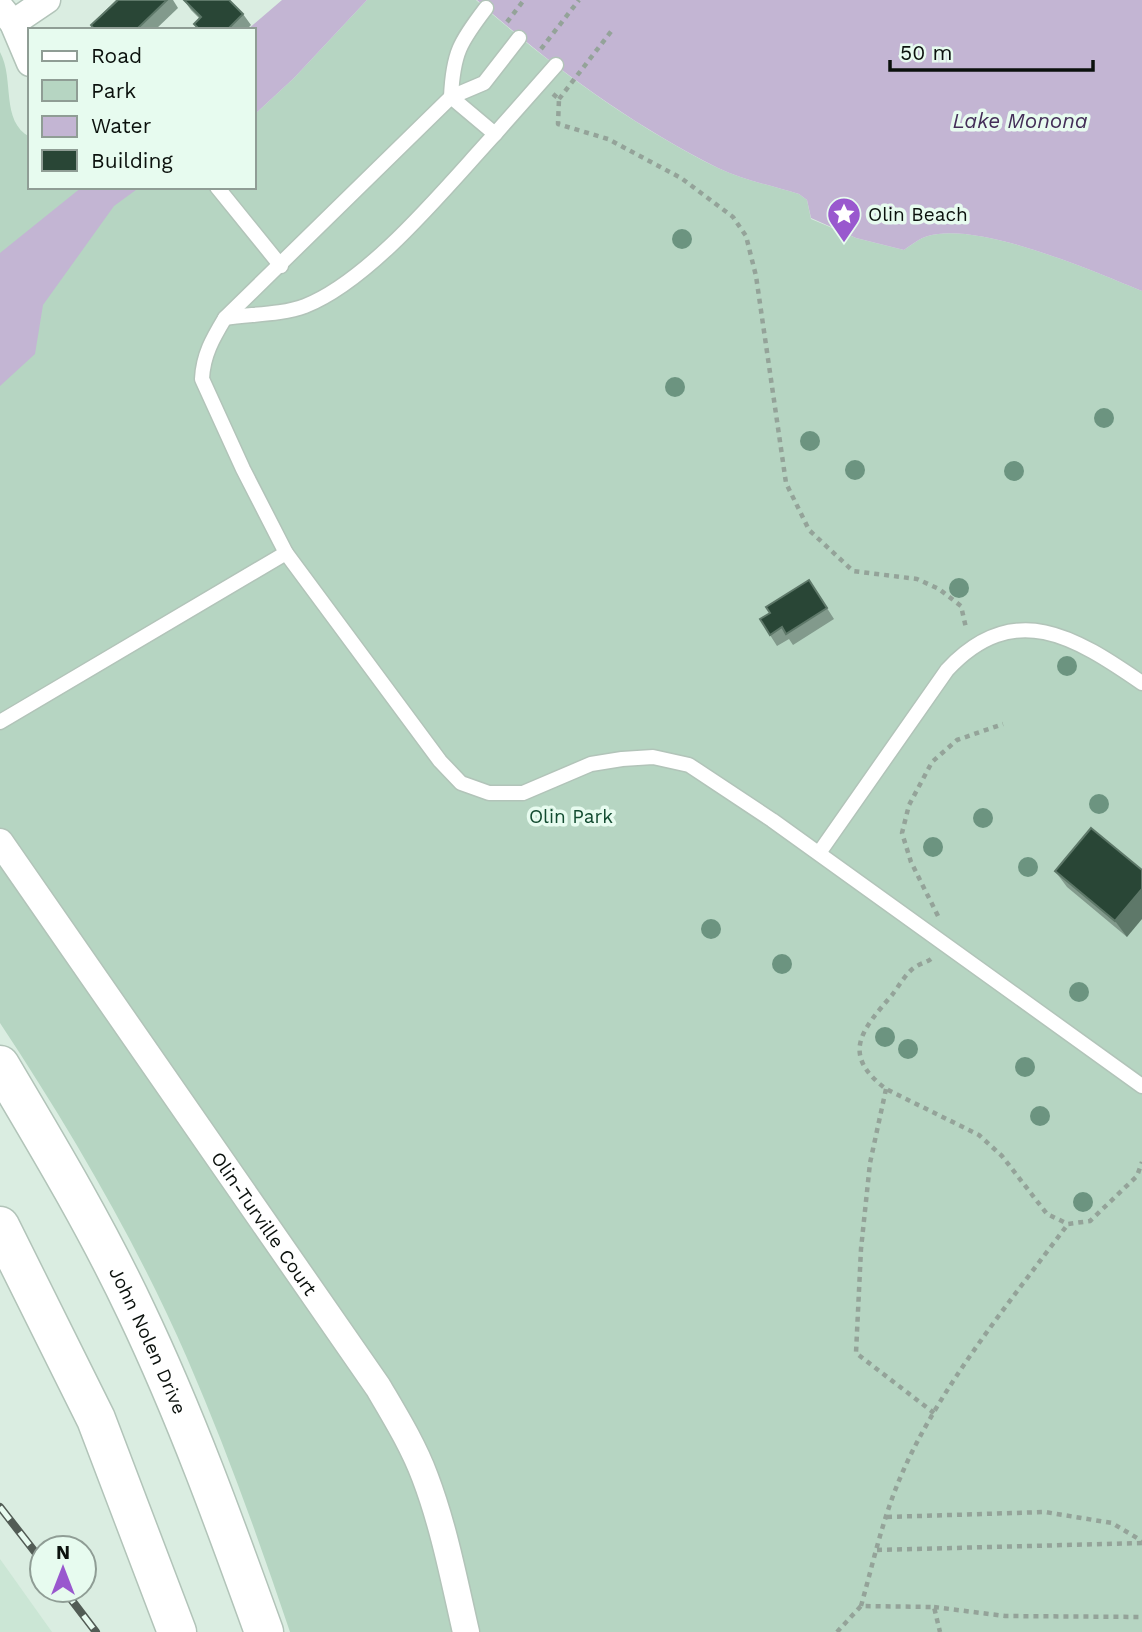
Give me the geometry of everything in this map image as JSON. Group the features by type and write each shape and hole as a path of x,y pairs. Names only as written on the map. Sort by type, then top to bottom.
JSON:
{"main road":[{"name":"John Nolen Drive","path":"0,1065 70,1182 136,1310 200,1454 264,1632"},
{"path":"0,1226 96,1419 177,1632"},
{"path":"140,1536 149,1618 154,1632"}],"street":[{"path":"28,59 7,15 47,0"},
{"name":"Olin-Turville Court","path":"0,842 378,1387 404,1430 425,1476 441,1528 466,1632"}],"lane":[{"path":"451,97 453,62 468,32 486,8"},
{"path":"519,38 484,83 451,97 225,318 203,363 202,379 243,469 286,553 440,761 461,783 489,793 523,793 591,764 653,757 689,765 819,853 1142,1086"},
{"path":"225,318 303,307 338,289 405,231 555,65"},
{"path":"451,97 495,134"},
{"path":"219,189 281,266"},
{"path":"0,722 286,553"},
{"path":"819,853 947,670 970,646 1004,632 1031,630 1064,636 1096,651 1142,683"}],"path":[{"path":"559,99 523,72 579,0"},
{"path":"614,29 559,99 558,124 620,145 681,178 733,217 746,236 756,276 786,483 808,530 853,571 917,579 939,589 961,606 970,646"},
{"path":"1003,724 957,740 932,762 909,805 902,833 911,862 939,913 936,937 930,961 916,966 864,1028 859,1047 861,1065 886,1089 979,1135 1002,1156 1047,1214 1068,1224 1090,1222 1137,1176 1142,1163"},
{"path":"886,1089 870,1163 861,1249 856,1353 934,1413"},
{"path":"838,1632 861,1606 896,1488 934,1413 1006,1307 1068,1224"},
{"path":"887,1517 1045,1512 1112,1523 1142,1542"},
{"path":"877,1550 1142,1542"},
{"path":"861,1606 934,1607 1005,1616 1142,1617"},
{"path":"934,1607 940,1632"}],"shaded area":[{"path":"0,1559 28,1598 28,1604 32,1604 52,1632 0,1632"}],"green space":[{"name":"Olin Park","path":"367,0 476,0 562,70 622,113 718,168 799,194 807,200 811,219 856,238 904,250 928,236 950,233 976,235 1035,250 1142,291 1142,1632 290,1632 229,1460 167,1314 101,1186 0,1023 0,52 7,75 11,110 21,130 28,135 28,189 256,189 256,113 294,78"}],"water":[{"path":"282,0 367,0 294,78 256,113 256,28 249,28"},
{"name":"Lake Monona","path":"477,0 1142,0 1142,291 1035,250 976,235 950,233 928,236 904,250 856,238 811,218 807,200 799,194 718,168 622,113 562,70"},
{"path":"80,189 137,189 114,206 43,305 35,354 0,386 0,253"}],"building":[{"path":"118,0 167,0 138,28 93,28 91,25"},
{"path":"184,0 229,0 243,14 229,28 198,28 194,24 201,17"},
{"path":"809,580 827,608 786,634 782,627 770,635 760,619 770,613 766,607"},
{"path":"1091,828 1142,870 1142,889 1115,921 1055,871"}],"railway":[{"path":"0,1507 28,1543"},
{"path":"75,1604 96,1632"}],"place":[{"name":"Olin Beach","path":"844,244"}]}
